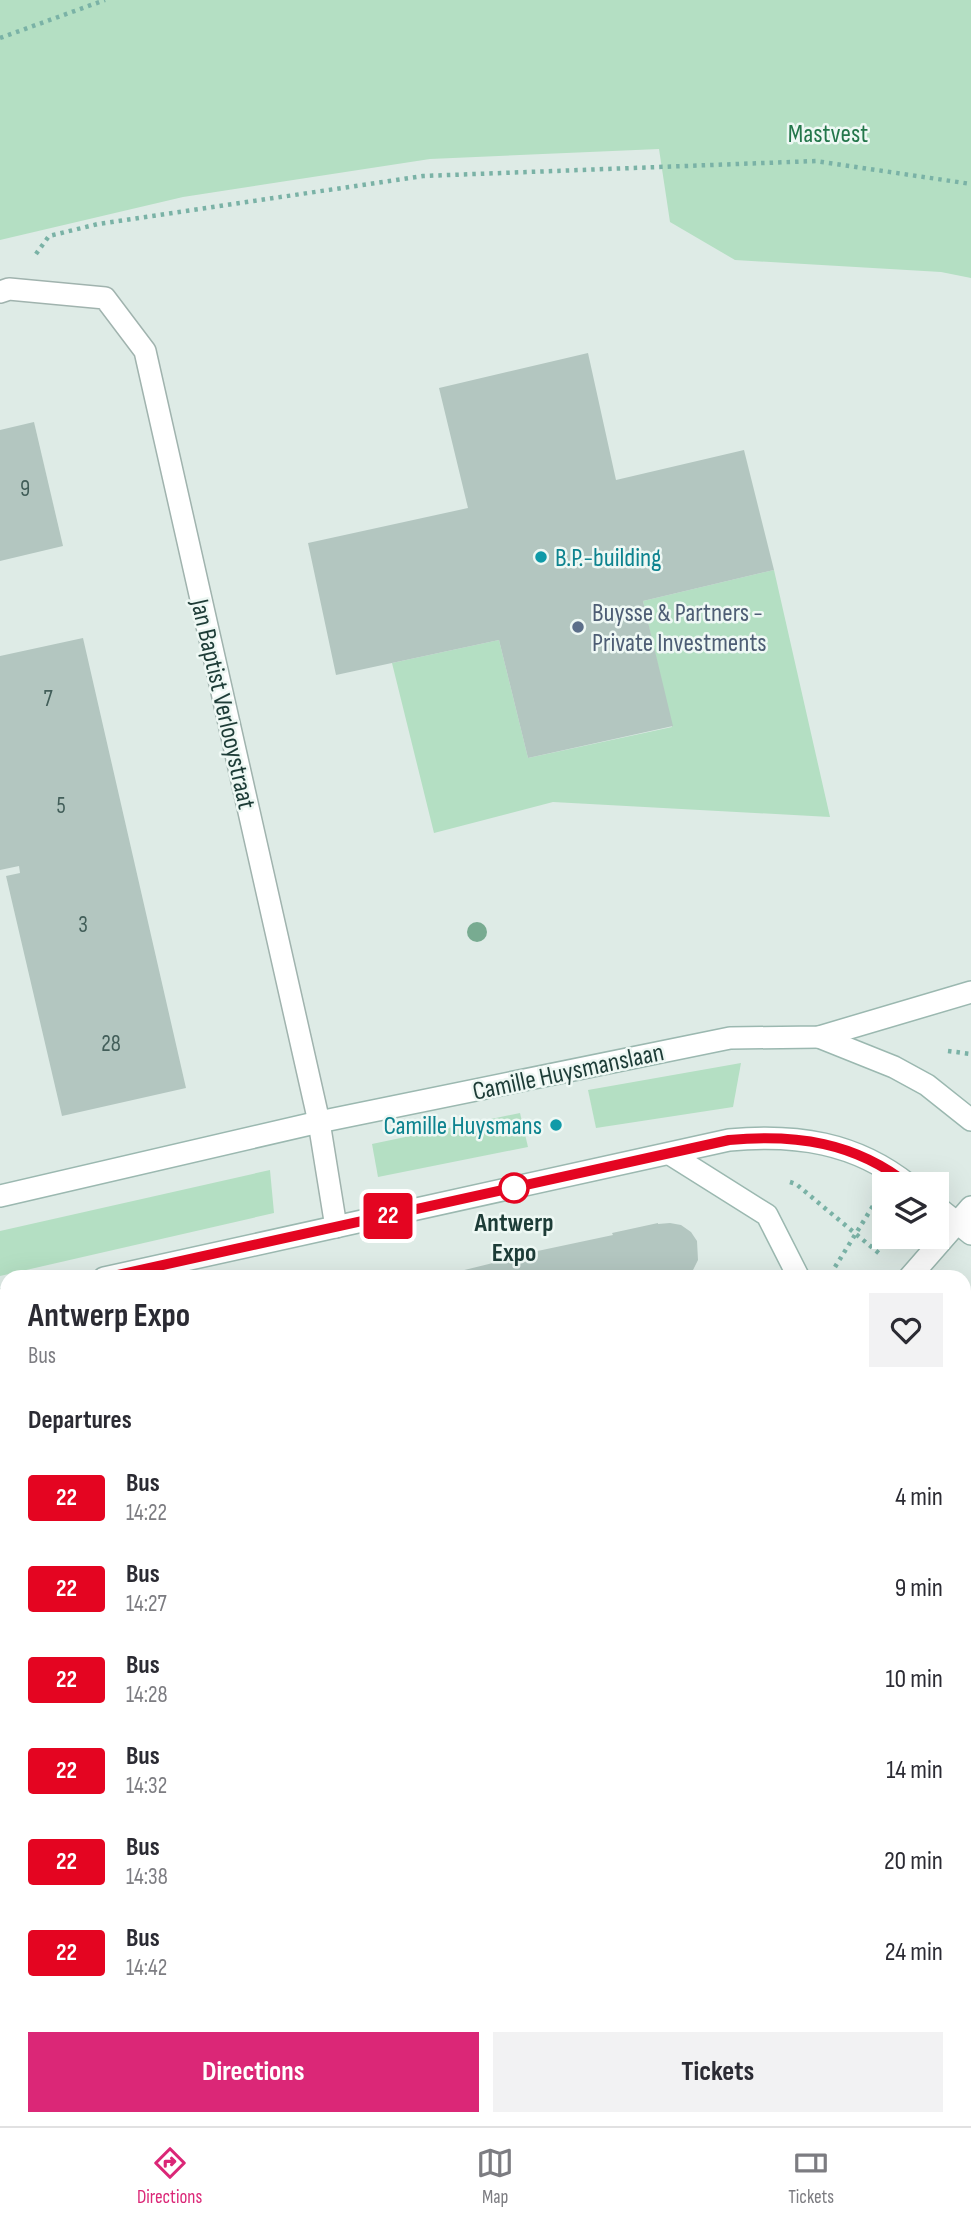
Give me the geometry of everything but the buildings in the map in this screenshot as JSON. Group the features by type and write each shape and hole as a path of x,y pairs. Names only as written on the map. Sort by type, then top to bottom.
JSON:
{"street":[{"name":"Jan Baptist Verlooystraat","path":"5,290 105,298 145,351 319,1122"},
{"name":"Camille Huysmanslaan","path":"0,1196 319,1122 730,1038 819,1037 971,992"},
{"name":"Camille Huysmanslaan","path":"819,1037 894,1067 927,1086 971,1120"},
{"path":"319,1122 336,1227"},
{"path":"140,1270 729,1140 767,1137 804,1140 845,1148 891,1172"},
{"path":"670,1154 766,1215 795,1270"},
{"path":"917,1270 967,1222 949,1213"}],"path":[{"path":"0,38 105,0"},
{"path":"5,290 49,236 98,224 423,176 816,161 971,184"},
{"path":"833,1270 872,1207"}],"green space":[{"name":"Mastvest","path":"0,0 971,0 971,278 941,272 735,260 670,222 659,149 430,159 183,197 0,240"},
{"path":"774,570 830,817 553,802 434,833 392,663 499,640 528,758 672,727 643,601"},
{"path":"741,1063 733,1107 596,1128 588,1090"},
{"path":"520,1113 528,1147 378,1177 372,1144"},
{"path":"270,1170 274,1213 26,1270 0,1270 0,1231"}],"bus line":[{"name":"22","path":"140,1270 729,1140 767,1137 804,1140 845,1148 892,1172"}],"place":[{"name":"B.P.-building","path":"541,557"},
{"name":"Buysse & Partners - Private Investments","path":"578,627"},
{"name":"Camille Huysmans","path":"556,1125"},
{"name":"Antwerp Expo","path":"514,1188"}]}
